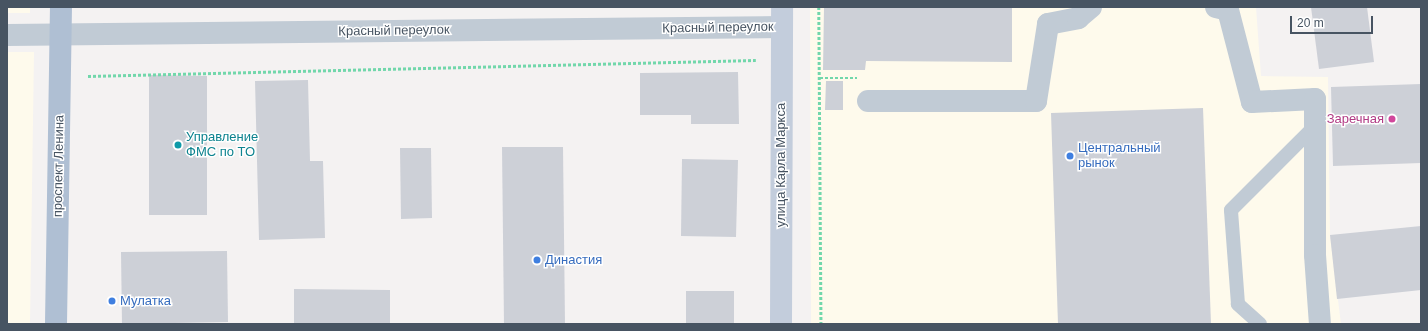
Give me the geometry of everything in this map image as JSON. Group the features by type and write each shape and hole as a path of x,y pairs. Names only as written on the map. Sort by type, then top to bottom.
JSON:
{"main road":[{"name":"проспект Ленина","path":"56,324 61,7"}],"street":[{"path":"868,101 1036,101 1048,24 1078,18 1091,7"},
{"path":"1216,7 1228,10 1252,102 1315,99 1316,255 1320,324"},
{"name":"Красный переулок","path":"7,35 61,35 782,17"},
{"name":"улица Карла Маркса","path":"781,324 782,17"}],"lane":[{"path":"1260,324 1238,304 1231,210 1316,124"}],"path":[{"path":"819,7 821,324"},
{"path":"88,76 756,59"}],"shaded area":[{"path":"7,7 30,7 30,13 7,13"},
{"name":"Центральный рынок","path":"810,7 1256,7 1261,76 1328,77 1330,235 1341,324 811,324"},
{"path":"7,52 34,52 30,324 7,324"}],"building":[{"path":"824,7 1012,7 1012,62 866,61 865,70 823,70"},
{"path":"1311,7 1367,7 1374,62 1319,69"},
{"path":"738,72 739,124 691,124 691,115 640,115 640,73"},
{"name":"Управление ФМС по ТО","path":"149,75 207,76 207,215 149,215"},
{"path":"308,80 310,161 323,161 325,238 259,240 255,81"},
{"path":"826,81 843,81 843,110 825,110"},
{"path":"1421,84 1421,163 1333,166 1331,87"},
{"name":"Центральный рынок","path":"1203,108 1211,324 1058,324 1051,113"},
{"path":"502,147 563,147 565,324 504,324"},
{"path":"400,148 431,148 432,218 401,219"},
{"path":"682,159 738,160 736,237 681,236"},
{"path":"1421,226 1421,290 1337,299 1330,235"},
{"path":"227,251 228,322 122,324 121,252"},
{"path":"294,289 390,290 390,324 294,324"},
{"path":"686,291 734,291 734,324 686,324"}],"place":[{"name":"Заречная","path":"1392,119"},
{"name":"Управление ФМС по ТО","path":"178,145"},
{"name":"Центральный рынок","path":"1070,156"},
{"name":"Династия","path":"537,260"},
{"name":"Мулатка","path":"112,301"}]}
